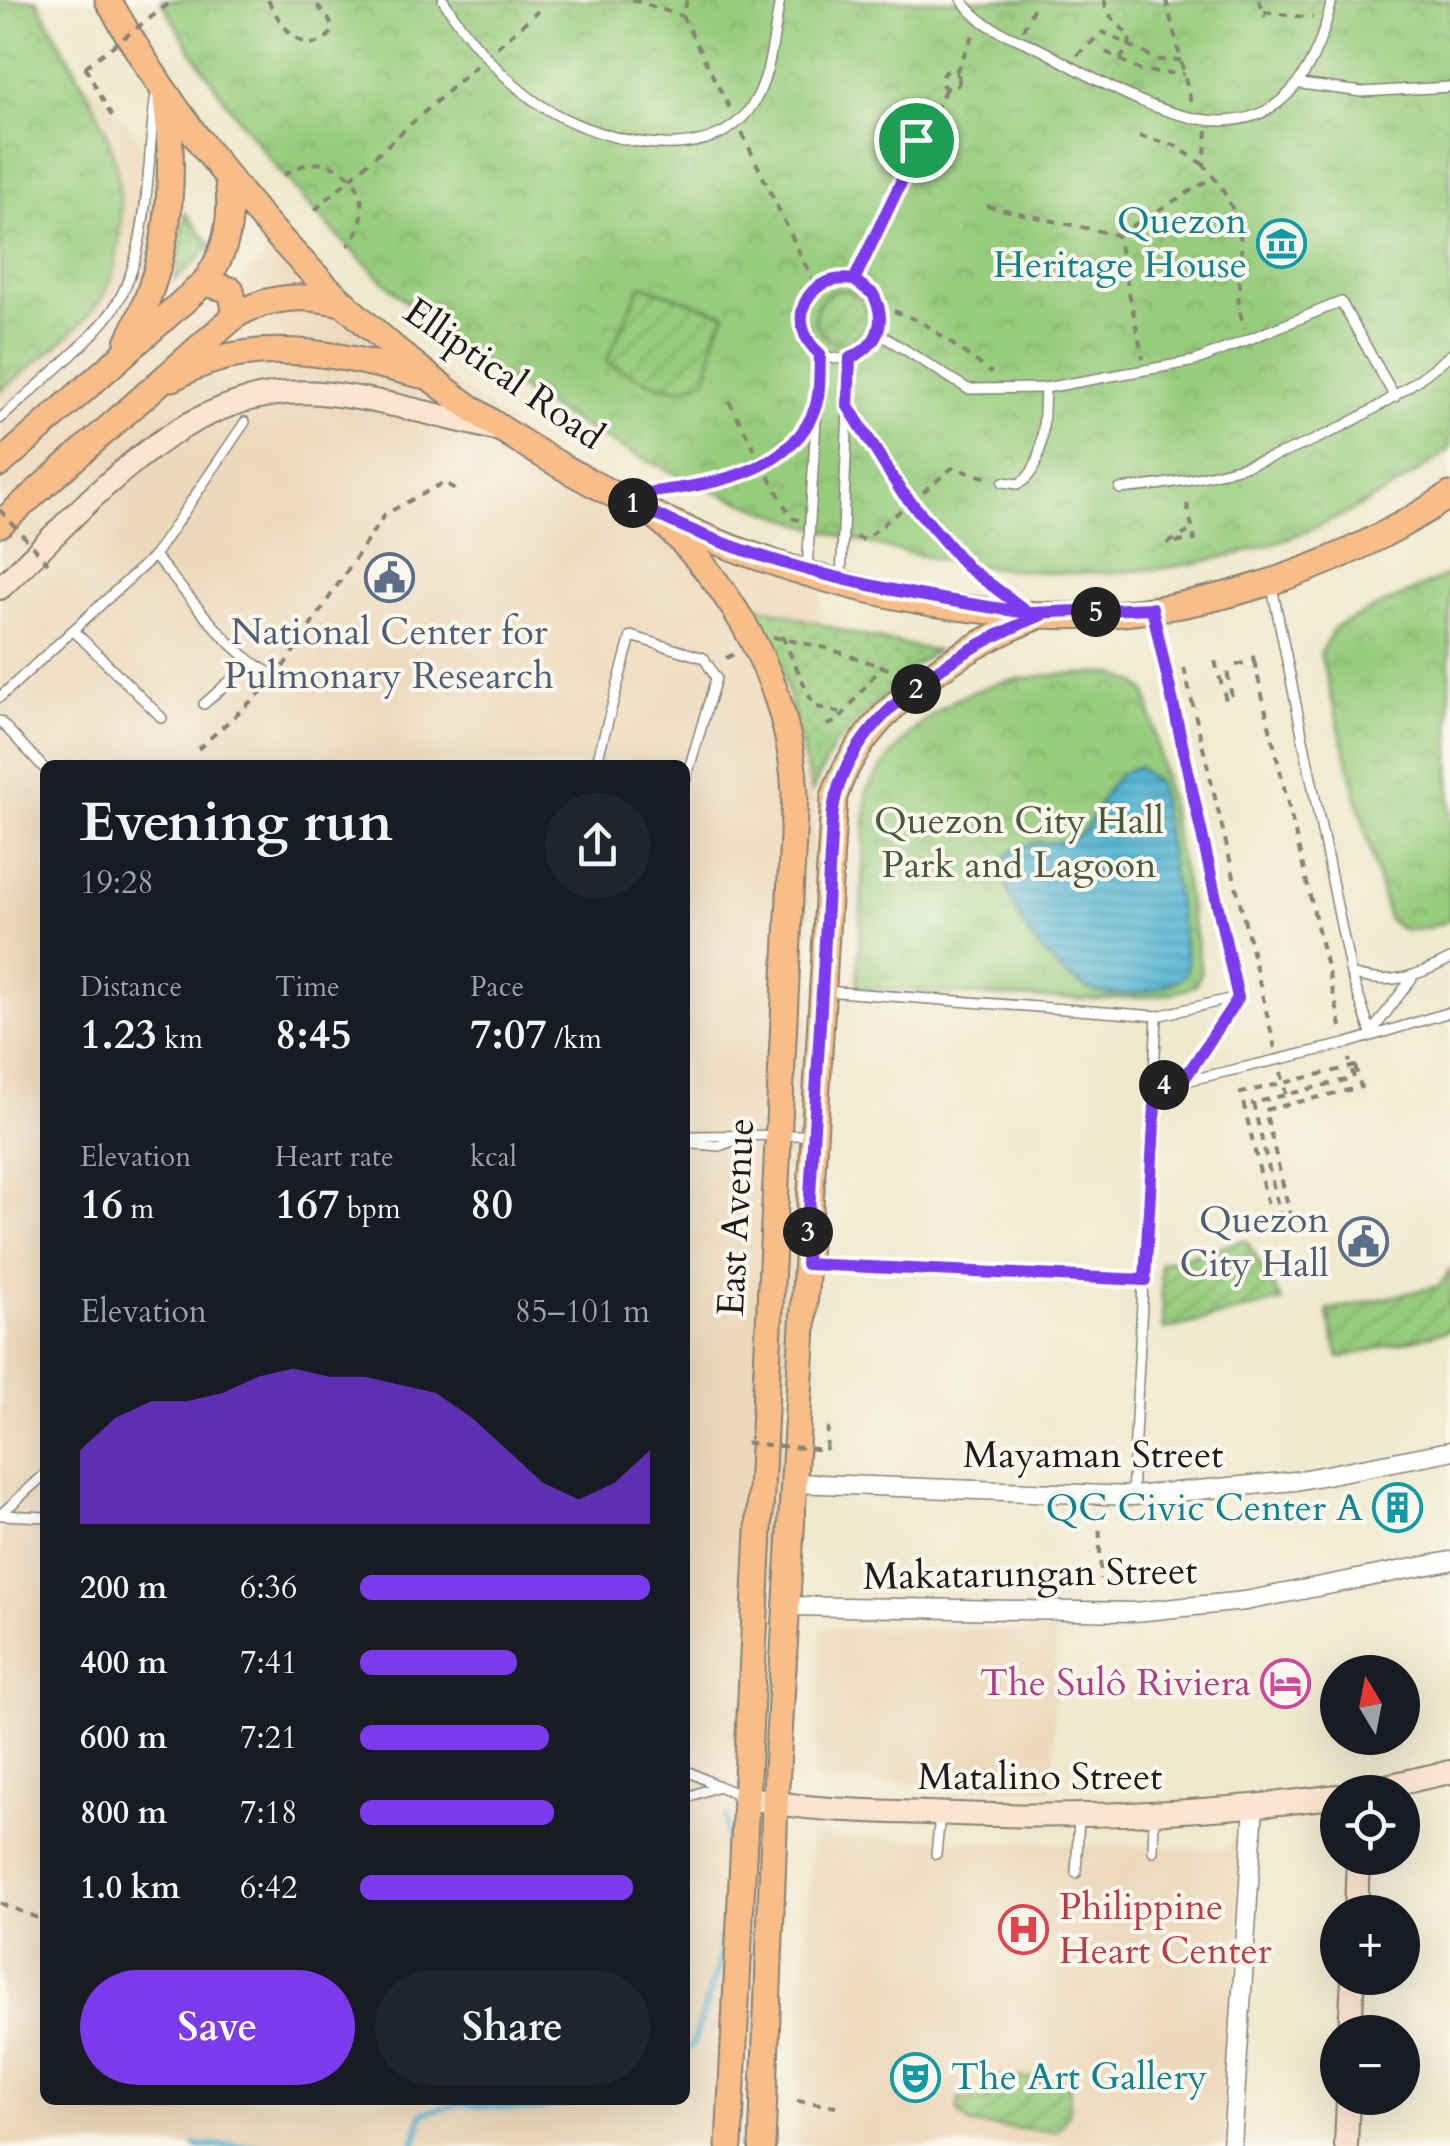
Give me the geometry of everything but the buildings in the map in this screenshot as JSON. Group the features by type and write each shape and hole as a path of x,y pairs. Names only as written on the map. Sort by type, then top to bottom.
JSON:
{"main road":[{"name":"Elliptical Road","path":"108,0 161,88 228,179 344,304 429,377 508,432 655,514 807,571 907,596 1035,614 1152,608 1271,582 1368,542 1450,495"},
{"path":"123,352 166,243 173,194 161,88"},
{"path":"0,464 204,283 224,250 230,226 228,179"},
{"path":"204,283 231,290 236,316"},
{"path":"0,524 236,316 270,300 295,296 344,304"},
{"path":"139,398 183,372 275,350 335,353 429,377"},
{"name":"East Avenue","path":"655,514 688,544 734,610 779,696 792,746 795,802 766,1134 728,2146"},
{"name":"East Avenue","path":"762,2146 775,1804 834,797 860,747 914,691 966,652 1035,614"}],"street":[{"path":"0,588 146,452 213,409 284,394 318,393 508,432"},
{"name":"Mayaman Street","path":"794,1482 1132,1496 1296,1481 1450,1451"},
{"name":"Makatarungan Street","path":"787,1606 1134,1612 1245,1601 1450,1562"},
{"path":"1420,1779 1450,1772"},
{"name":"Matalino Street","path":"744,1796 775,1804 1079,1818 1320,1798"},
{"path":"1232,2146 1254,1806"},
{"path":"1346,2146 1347,2115"}],"lane":[{"path":"443,0 538,104 604,132 673,143 704,140 737,123 760,92 780,0"},
{"path":"962,0 980,22 1134,99 1208,120 1238,120 1271,110 1301,84 1314,61 1332,0"},
{"path":"1301,84 1362,92 1450,87"},
{"path":"0,419 104,322 126,286 138,240 161,88"},
{"path":"828,280 854,280 873,294 879,305 878,333 872,344 850,358 820,354 810,346 800,321 801,308 816,286 828,280"},
{"path":"878,333 968,389 1045,388 1147,373 1252,340 1341,302 1395,397"},
{"path":"807,571 820,354"},
{"path":"1120,489 1181,484 1231,472 1346,426 1395,397 1450,355"},
{"path":"841,582 850,358"},
{"path":"1003,482 1018,484 1032,474 1040,442 1045,388"},
{"path":"620,496 700,485 763,464 794,444 817,402"},
{"path":"848,406 901,491 942,542 967,567 1035,614"},
{"path":"0,697 154,556 245,422"},
{"path":"154,556 251,662 276,678 295,684"},
{"path":"1271,582 1350,974 1370,1033"},
{"path":"1152,608 1238,998 1185,1078"},
{"path":"74,631 162,718"},
{"path":"597,760 631,636 704,658 716,678 690,765"},
{"path":"204,704 251,662"},
{"path":"0,721 40,764"},
{"path":"1350,974 1372,981 1412,978 1450,959"},
{"path":"1370,1033 1412,978"},
{"path":"822,990 1157,1016 1238,998"},
{"path":"1156,1088 1185,1078 1345,1044 1370,1033 1450,1012"},
{"path":"1132,1496 1157,1016"},
{"path":"690,1140 766,1134 814,1136"},
{"path":"806,1264 1145,1280"},
{"path":"1,1515 40,1479"},
{"path":"1,1515 40,1517"},
{"path":"690,1772 744,1796"},
{"path":"690,1796 718,1786"},
{"path":"936,1854 940,1814"},
{"path":"1153,1851 1154,1814"},
{"path":"1076,1873 1079,1818"}],"path":[{"path":"108,123 112,115 85,66 174,0"},
{"path":"268,0 282,28 309,43 325,40 332,32 330,21 314,0"},
{"path":"632,0 682,16"},
{"path":"687,0 682,16 816,286"},
{"path":"1105,0 1106,11 1130,37 1130,48 1120,60"},
{"path":"1166,0 1196,119"},
{"path":"1259,0 1264,15 1328,20"},
{"path":"1018,40 1034,7"},
{"path":"315,210 538,10"},
{"path":"946,88 957,86 956,72 980,22"},
{"path":"1068,66 1103,32 1158,60 1181,60"},
{"path":"1106,52 1141,70 1184,74"},
{"path":"914,155 910,146 921,140 946,88 942,75 956,72"},
{"path":"1204,165 1208,120"},
{"path":"1140,136 1174,145 1204,165 1226,192 1239,226 1241,261 1236,298 1252,340"},
{"path":"854,280 914,155 926,151 921,140"},
{"path":"284,175 304,164 322,162 351,178 362,197 363,217 348,246"},
{"path":"987,206 1033,220 1117,235 1214,178"},
{"path":"1117,235 1147,373"},
{"path":"879,305 922,322 974,356 1010,390"},
{"path":"198,750 276,678 385,514 445,482 455,490"},
{"path":"1186,504 1195,540 1168,542 1188,532"},
{"path":"0,510 48,562"},
{"path":"766,638 782,636 882,664 902,674 914,691"},
{"path":"782,636 815,708 844,714"},
{"path":"1252,652 1354,1078 1253,1102 1284,1232"},
{"path":"1215,661 1226,700 1232,697 1227,671"},
{"path":"1236,665 1254,661"},
{"path":"827,724 844,714 882,664"},
{"path":"1184,668 1286,1094"},
{"path":"1355,1066 1361,1088 1265,1110 1293,1226 1284,1232 1274,1231 1241,1093 1351,1067 1355,1066"},
{"path":"746,1443 826,1450 828,1427"},
{"path":"1098,1494 1101,1579"},
{"path":"0,1903 40,1919"},
{"path":"797,2101 836,2106"}],"shaded area":[{"path":"0,0 41,0 84,83 103,96 141,142 140,189 232,289 282,243 329,289 563,465 823,576 803,1114 783,1451 751,2146 0,2146"},
{"path":"821,1628 1056,1631 1053,1789 815,1781"},
{"name":"Philippine Heart Center","path":"811,1836 1228,1849 1229,1841 1246,1840 1226,2146 796,2146"}],"green space":[{"path":"0,0 37,0 98,114 117,172 121,204 116,258 102,298 63,340 0,391"},
{"path":"161,0 1450,0 1450,449 1367,503 1280,541 1192,564 1102,573 1010,569 918,555 826,531 735,499 609,442 530,396 455,342 381,279 310,206 215,86"},
{"path":"185,213 212,246 175,281"},
{"path":"641,285 726,314 717,329 707,377 695,384 670,387 606,362"},
{"path":"841,290 859,298 867,316 859,334 841,342 823,334 815,316 823,298"},
{"path":"1450,574 1450,920 1409,930 1388,918 1320,653 1335,627"},
{"path":"746,602 857,635 936,651 911,668 833,747 812,791 784,676"},
{"name":"Quezon City Hall Park and Lagoon","path":"1114,674 1138,684 1147,693 1196,940 1201,972 1196,984 1172,993 1087,999 857,988 867,790 892,755 917,728 972,692 1036,677"},
{"path":"1246,1240 1282,1301 1164,1330 1160,1263"},
{"path":"1450,1270 1450,1330 1339,1358 1327,1311 1440,1286"},
{"path":"990,2076 1070,2081 1068,2115 1056,2131 971,2125 958,2112 959,2099 989,2100"}],"water":[{"path":"1138,767 1158,784 1188,965 1184,977 1163,987 1140,993 1103,993 1075,982 1030,936 1010,897 1003,859 1024,846 1075,837 1090,822 1110,784"}],"waterway":[{"path":"690,2047 719,1965 728,1890 726,1817"},
{"path":"414,2146 423,2113 455,2105"},
{"path":"472,2105 536,2110 558,2105"},
{"path":"196,2146 273,2146"}],"place":[{"name":"Quezon Heritage House","path":"1282,243"},
{"name":"National Center for Pulmonary Research","path":"389,578"},
{"name":"Quezon City Hall","path":"1364,1242"},
{"name":"QC Civic Center A","path":"1398,1508"},
{"name":"The Sulô Riviera","path":"1286,1683"},
{"name":"Philippine Heart Center","path":"1024,1929"},
{"name":"The Art Gallery","path":"916,2077"}],"route":[{"path":"916,140 910,146 914,155 854,280 828,280 816,286 801,308 803,334 820,354 816,406 794,444 763,464 700,485 620,496 730,545 841,582 907,596 1042,615 966,652 921,685 860,747 838,786 832,820 806,1264 1145,1280 1156,1088 1185,1078 1238,998 1152,608 1029,613 967,567 942,542 901,491 848,406 850,358 872,344 881,324 873,294 854,280 914,155 922,156 926,151 925,143 916,140"}]}
